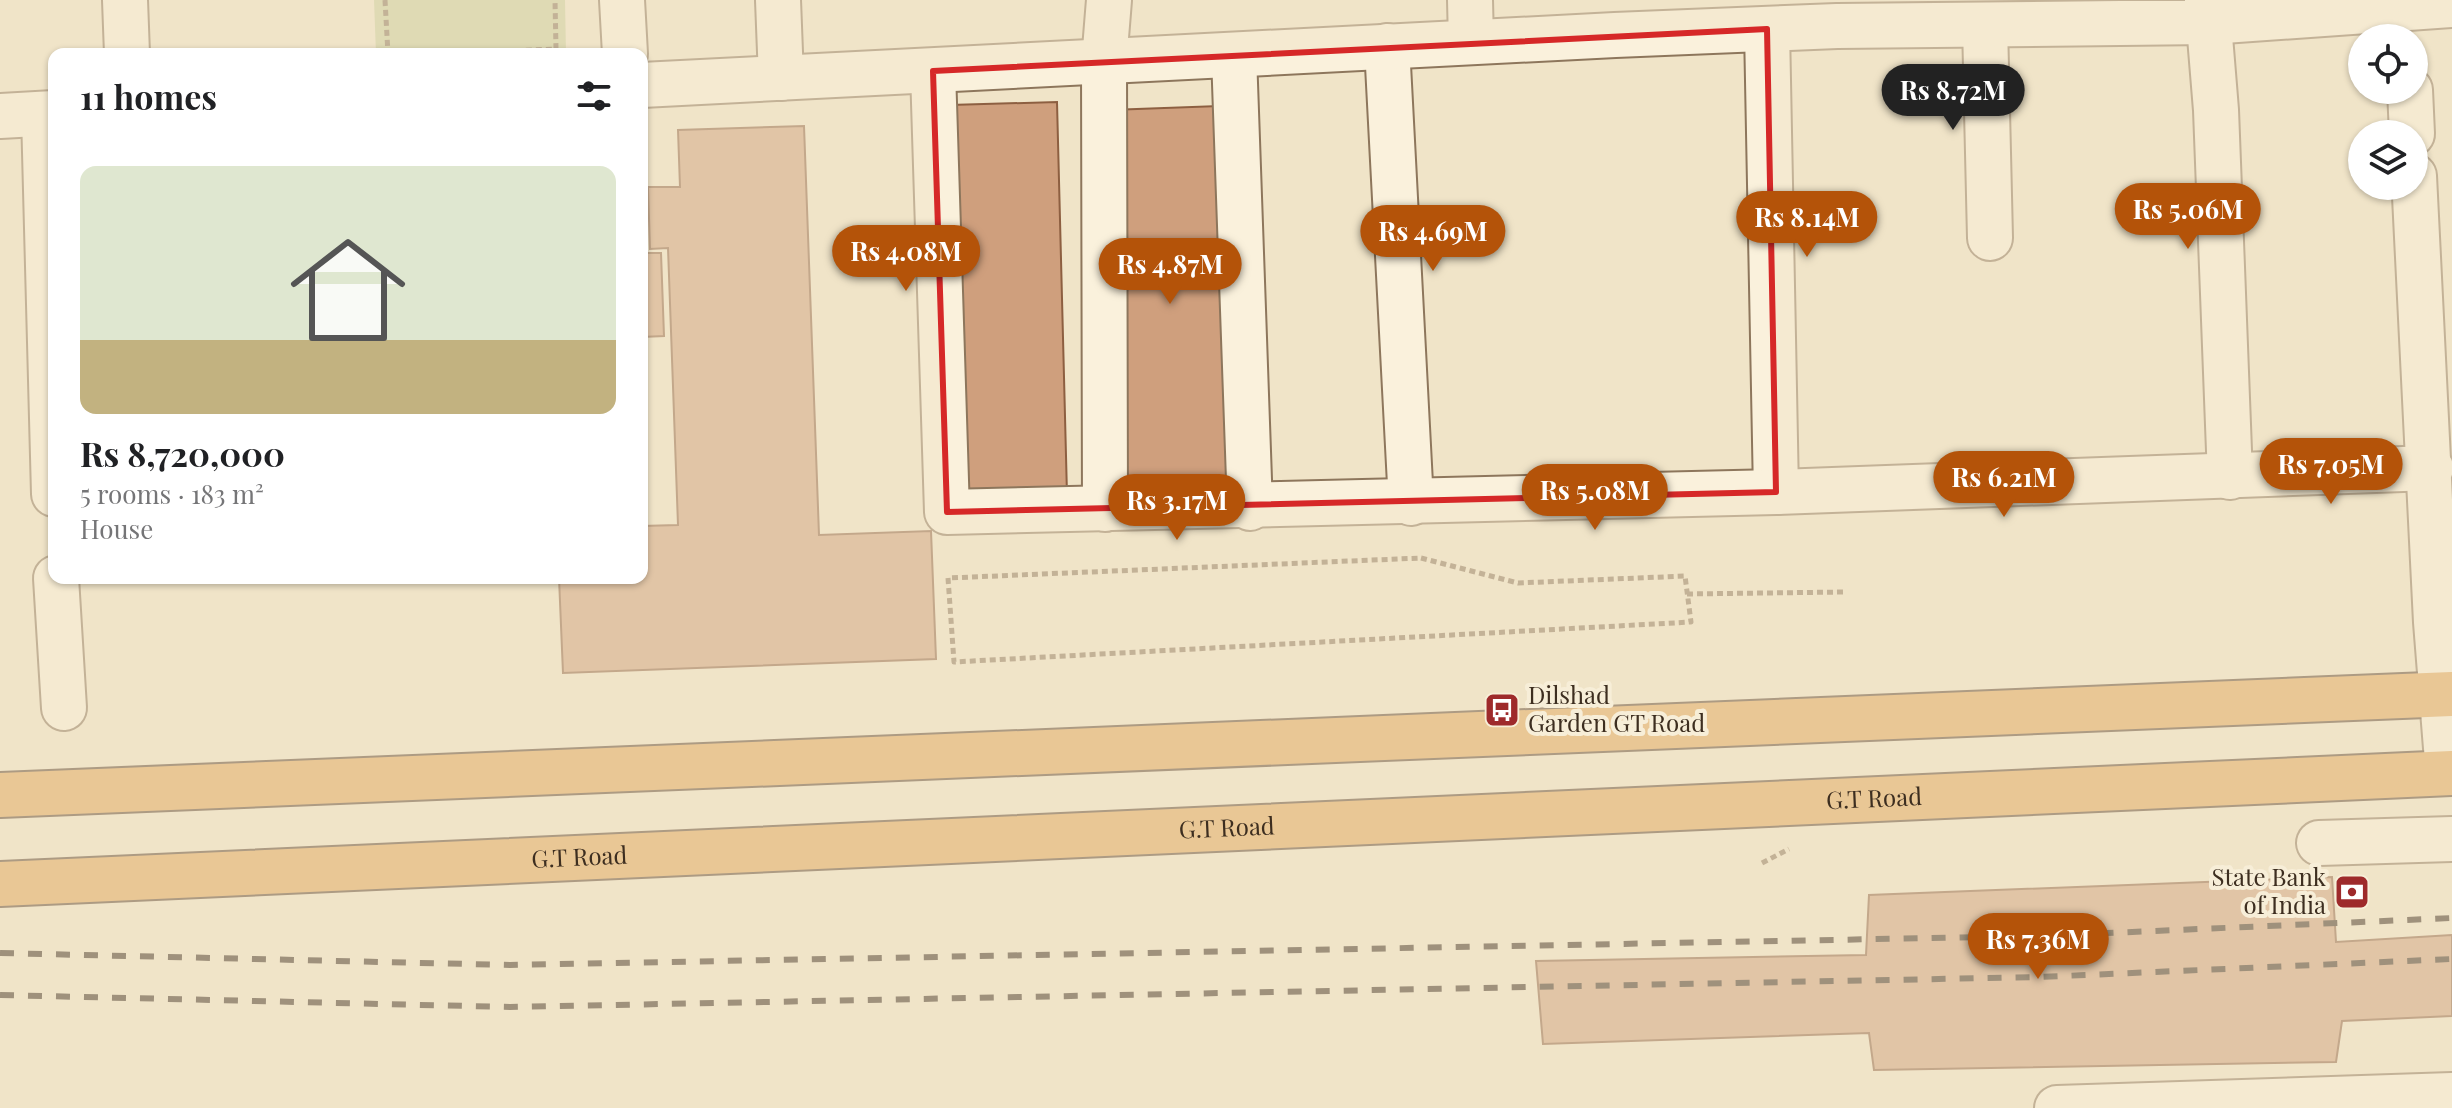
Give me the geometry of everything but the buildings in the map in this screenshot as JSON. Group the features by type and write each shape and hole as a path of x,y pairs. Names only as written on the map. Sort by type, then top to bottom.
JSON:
{"highway":[{"path":"0,795 2447,694"},
{"name":"G.T Road","path":"0,884 2450,773"}],"street":[{"path":"125,0 127,48"},
{"path":"622,0 625,48"},
{"path":"778,0 781,78"},
{"path":"1105,509 1104,62 1109,0"},
{"path":"648,85 1387,46 1471,21 1767,29 1837,13 1985,25 2208,11 2406,15 2452,5"},
{"path":"2208,11 2216,110 2230,477"},
{"path":"1985,25 1990,238"},
{"path":"1767,29 1776,492"},
{"path":"1387,46 1411,503"},
{"path":"1234,55 1250,508"},
{"path":"933,71 947,512 1250,508 2431,468"},
{"path":"0,116 48,114"},
{"path":"2415,200 2450,773"},
{"path":"56,584 64,708"},
{"path":"2319,843 2452,839"},
{"path":"2057,1108 2452,1095"}],"path":[{"path":"385,0 388,48"},
{"path":"555,0 556,48"},
{"path":"1421,558 1518,583 1685,576 1687,594 1691,622 954,662 948,578 1421,558"},
{"path":"1687,594 1846,592"}],"highlighted area":[{"path":"1767,29 1776,492 947,512 933,71"}],"green space":[{"path":"374,0 565,0 566,48 376,48"}],"railway":[{"path":"0,953 510,965 2039,936 2452,918"},
{"path":"0,995 510,1007 2040,977 2452,959"}],"place":[{"name":"Dilshad Garden GT Road","path":"1502,710"},
{"name":"State Bank of India","path":"2352,892"}]}
